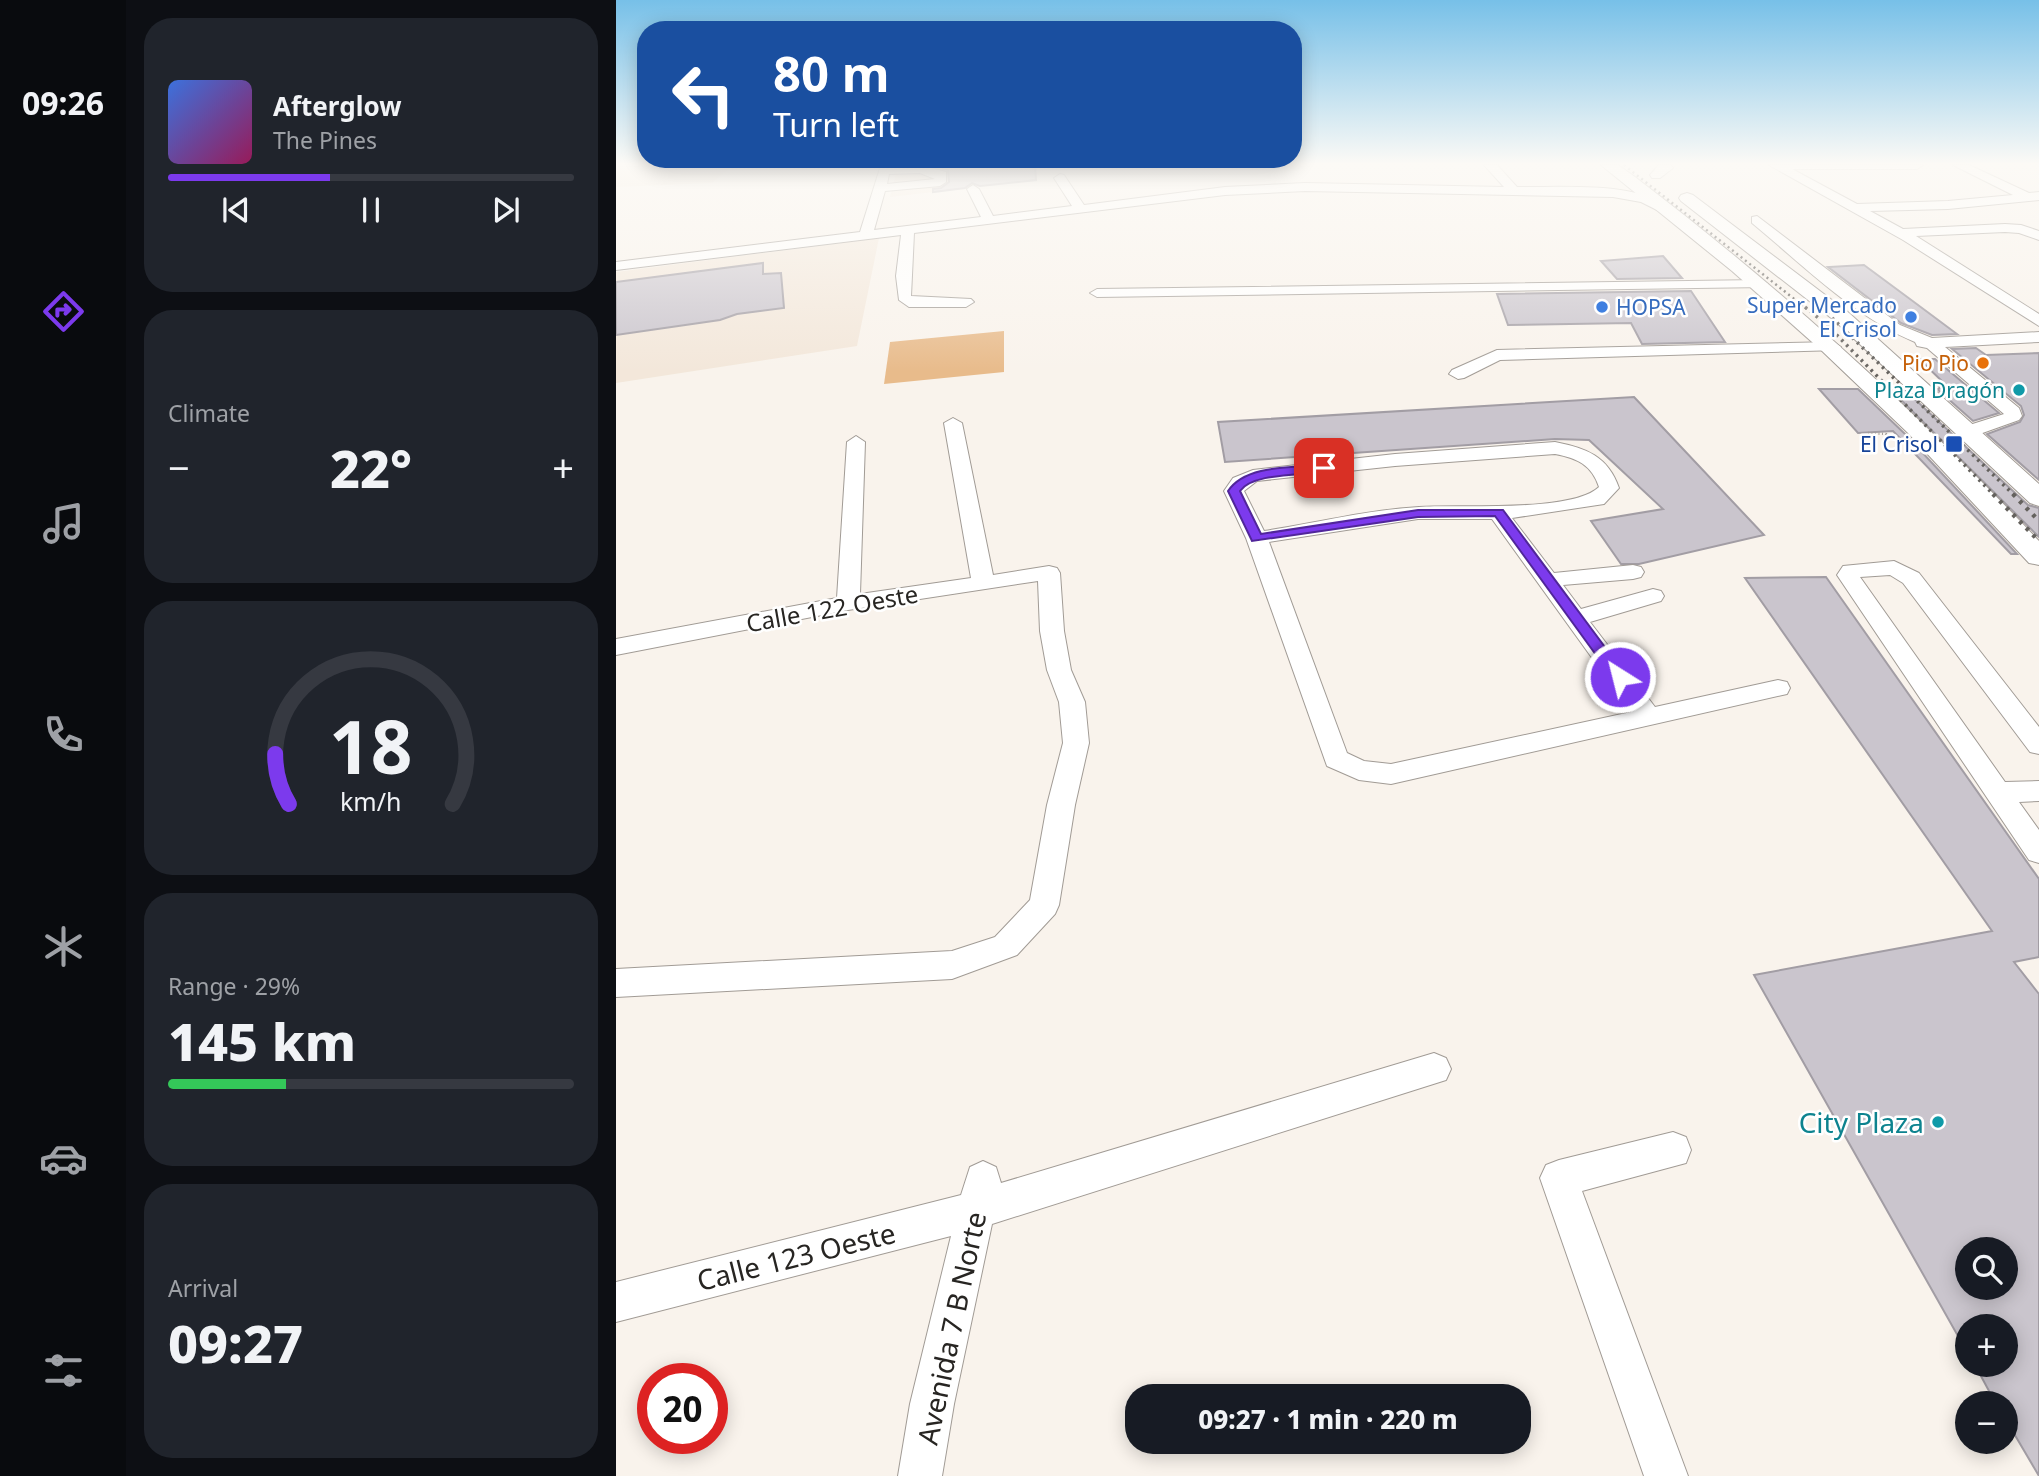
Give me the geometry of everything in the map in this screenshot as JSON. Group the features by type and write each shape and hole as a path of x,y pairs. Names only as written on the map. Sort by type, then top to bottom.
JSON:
{"main road":[{"path":"1697,234 1761,284 1833,347 1965,475 2039,556"},
{"path":"1737,234 1842,317 2039,498"}],"street":[{"path":"616,266 866,234"},
{"path":"907,234 903,276 904,297 909,302 966,302"},
{"path":"1774,234 1894,328 1929,343 2013,412 2009,419 1967,432"},
{"path":"1902,234 2039,321"},
{"path":"1097,293 1761,284"},
{"path":"1806,288 1836,285"},
{"path":"1842,317 1888,336 1929,343 2039,337"},
{"path":"1911,379 1904,361 1908,354 1929,343"},
{"path":"1458,374 1497,355 1833,347"},
{"path":"953,424 983,583"},
{"path":"848,603 856,442"},
{"path":"1257,538 1418,513 1499,513 1597,500 1609,488 1606,474 1597,461 1578,452 1555,448 1395,460 1253,476 1240,482 1234,491 1257,538 1336,760 1359,770 1391,774 1778,688"},
{"path":"1499,513 1648,716"},
{"path":"2039,745 1911,578 1894,568 1851,571 1848,575 1850,580 2039,852"},
{"path":"1548,580 1633,572"},
{"name":"Calle 122 Oeste","path":"616,647 848,603 1049,573 1052,631 1059,670 1072,702 1076,744 1044,905 1006,946 952,965"},
{"path":"1577,618 1653,596"},
{"path":"1998,792 2039,791"},
{"path":"616,983 952,965"},
{"path":"980,1195 1434,1069"},
{"path":"1666,1476 1559,1178 1673,1150"},
{"name":"Calle 123 Oeste","path":"616,1302 980,1195"},
{"name":"Avenida 7 B Norte","path":"920,1476 932,1404 980,1195"}],"shaded area":[{"path":"879,238 857,346 616,383 616,272"},
{"path":"1004,331 1004,372 884,384 890,342"}],"building":[{"path":"1663,256 1682,278 1617,279 1601,261"},
{"path":"763,263 763,274 781,273 784,308 616,335 616,282"},
{"path":"1864,265 1957,334 1932,335 1901,323 1828,267"},
{"name":"HOPSA","path":"1691,291 1725,342 1642,344 1631,323 1508,325 1497,294"},
{"path":"1976,348 1986,355 2039,353 2039,480 1987,434 2020,422 2024,415 2021,406 1952,349"},
{"path":"1919,359 1935,359 1999,413 1973,421 1937,389 1941,388 1938,386 1946,385"},
{"path":"1819,389 1858,389 1905,434 2017,554 2011,554 1893,431 1858,433"},
{"path":"1891,390 1905,390 2028,505 2039,508 2039,537"},
{"path":"1634,397 1764,535 1639,564 1621,564 1591,521 1663,509 1589,440 1555,439 1225,462 1218,422"},
{"name":"City Plaza","path":"1826,577 2039,879 2039,957 2014,962 2039,994 2039,1476 2018,1440 2018,1391 1989,1391 1981,1377 2018,1377 2018,1314 1955,1314 1955,1331 1754,975 1992,931 1745,578"}],"railway":[{"path":"1712,234 1807,309"},
{"path":"1805,307 1826,324 1995,496"},
{"path":"1827,313 2014,495"},
{"path":"1993,494 2039,541"},
{"path":"2014,495 2039,521"}],"place":[{"name":"HOPSA","path":"1602,307"},
{"name":"Super Mercado El Crisol","path":"1911,317"},
{"name":"Pio Pio","path":"1983,363"},
{"name":"Plaza Dragón","path":"2019,390"},
{"name":"El Crisol","path":"1954,444"},
{"name":"City Plaza","path":"1938,1122"}],"route":[{"path":"1324,468 1253,476 1240,482 1234,491 1257,538 1418,513 1499,513 1620,677"}]}
